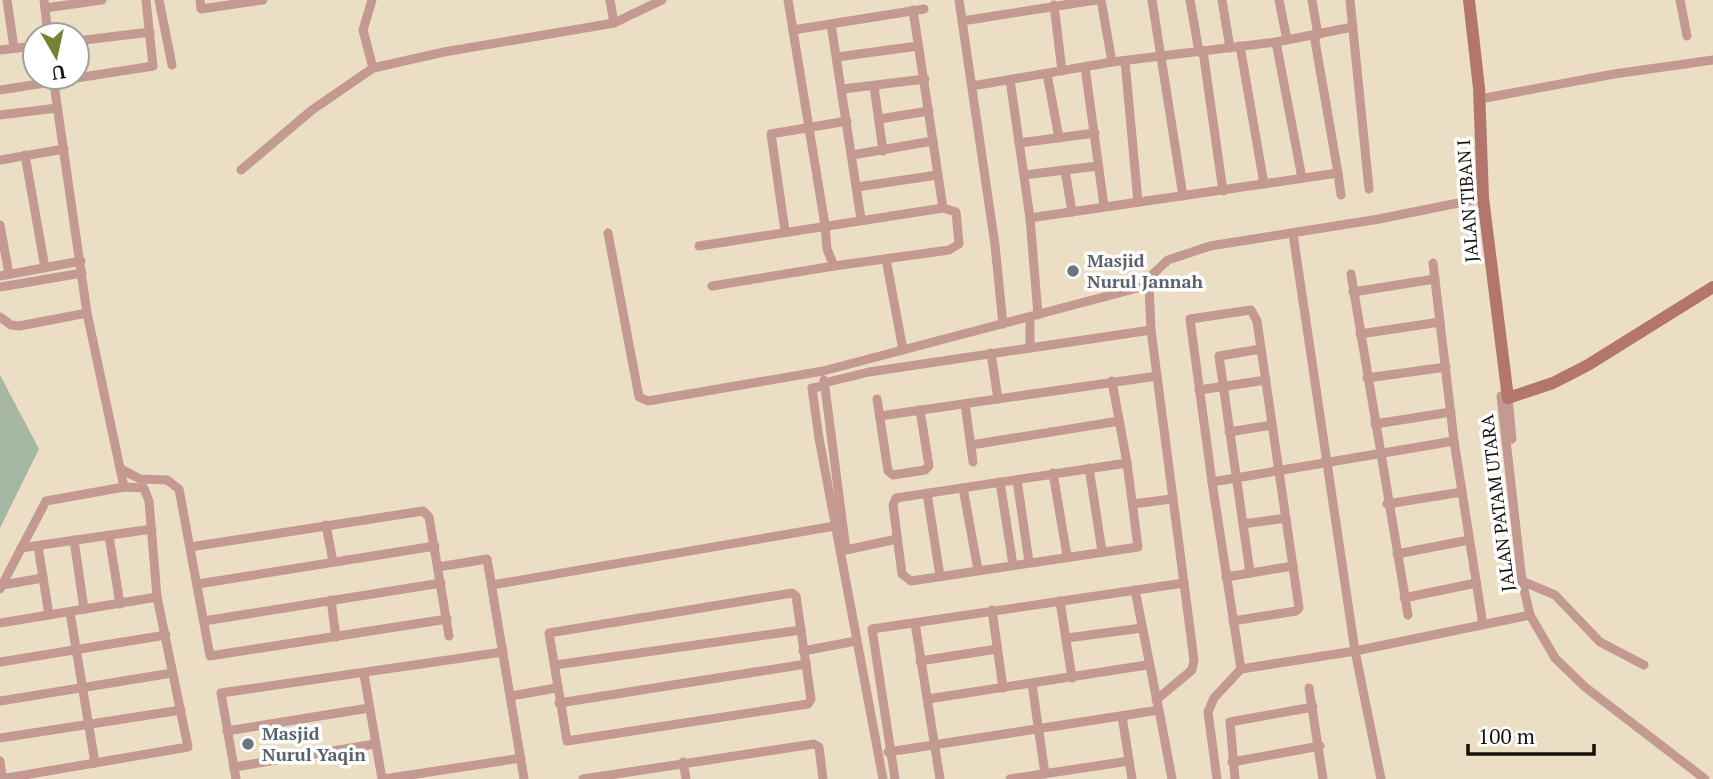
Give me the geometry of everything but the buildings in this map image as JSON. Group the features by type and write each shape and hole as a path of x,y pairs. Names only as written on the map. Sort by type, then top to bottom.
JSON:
{"street":[{"path":"7,0 14,48"},
{"path":"44,4 102,0"},
{"path":"91,75 150,68 155,59 146,0"},
{"path":"159,0 172,65"},
{"path":"200,0 201,9 263,0"},
{"path":"372,0 363,30 373,68"},
{"path":"610,0 614,23"},
{"path":"241,170 312,110 373,68 444,52 614,23 662,0"},
{"path":"788,0 827,249 834,266"},
{"path":"959,0 1003,324"},
{"path":"962,21 1098,0 1112,62"},
{"path":"1152,0 1183,196"},
{"path":"1190,0 1223,191"},
{"path":"1222,0 1230,48"},
{"path":"1279,0 1287,40"},
{"path":"1312,0 1341,195"},
{"path":"1350,0 1369,189"},
{"name":"JALAN TIBAN I","path":"1462,0 1474,94 1478,199 1505,397"},
{"name":"JALAN TIBAN I","path":"1469,0 1480,99 1483,198 1505,397"},
{"path":"1680,0 1687,36"},
{"path":"1054,5 1062,71"},
{"path":"793,30 924,9"},
{"path":"913,10 943,208"},
{"path":"831,24 861,219"},
{"path":"972,86 1112,62 1276,42 1353,27"},
{"path":"91,39 149,32"},
{"path":"1276,42 1303,178"},
{"path":"837,57 918,46"},
{"path":"1240,46 1264,184"},
{"path":"0,50 21,47"},
{"path":"1480,99 1614,74 1713,60"},
{"path":"1125,61 1139,202"},
{"path":"1086,67 1104,206"},
{"path":"1047,74 1059,138"},
{"path":"843,89 925,79"},
{"path":"1010,80 1030,218 1034,316 1030,347"},
{"path":"0,90 21,86"},
{"path":"874,86 883,151"},
{"path":"55,91 87,313 124,487"},
{"path":"0,115 57,108"},
{"path":"879,119 929,111"},
{"path":"785,231 771,134 847,121"},
{"path":"1019,143 1094,132"},
{"path":"852,155 933,141"},
{"path":"0,159 64,149"},
{"path":"25,155 46,268"},
{"path":"1024,175 1098,166"},
{"path":"1065,170 1072,212"},
{"path":"1030,218 1338,173"},
{"path":"857,187 937,174"},
{"path":"1156,701 1194,666 1151,330 1149,285 1153,274 1168,260 1210,246 1293,234 1478,199"},
{"path":"699,246 943,208 956,212 957,247 712,286"},
{"path":"0,225 4,275 81,261"},
{"path":"608,233 639,397 648,401 823,371 1149,285"},
{"path":"1293,234 1355,651 1381,779"},
{"path":"886,259 903,350"},
{"path":"1433,263 1454,441 1483,625"},
{"path":"0,286 82,273"},
{"path":"1351,274 1387,504 1408,615"},
{"path":"1353,292 1435,279"},
{"path":"1505,397 1553,383 1588,365 1713,287"},
{"path":"1233,621 1296,611 1299,602 1257,321 1251,310 1190,319 1212,482 1226,577 1233,621 1241,669"},
{"path":"0,317 10,325 19,326 87,313"},
{"path":"1360,334 1440,322"},
{"path":"883,779 812,388 869,372 1151,330"},
{"path":"1250,573 1219,356 1261,349"},
{"path":"991,353 998,399"},
{"path":"1367,378 1446,367"},
{"path":"823,371 846,550 897,539"},
{"path":"880,416 1157,376"},
{"path":"1199,390 1266,380"},
{"path":"1112,381 1127,463 1138,547 906,580 902,574 895,499 1127,463"},
{"name":"JALAN PATAM UTARA","path":"1505,397 1517,483 1513,492 1522,581 1530,615 1555,658 1585,687 1705,779"},
{"path":"877,399 888,471 893,475 925,470 929,466 920,410"},
{"path":"965,404 973,462"},
{"path":"1375,424 1451,412"},
{"path":"971,445 1119,421"},
{"path":"1229,432 1272,425"},
{"path":"1212,482 1454,441"},
{"path":"1089,468 1102,551"},
{"path":"0,761 2,776 7,778 187,749 157,597 148,494 121,469"},
{"path":"1053,473 1067,556"},
{"path":"1,587 46,501 167,480 179,489 210,656 447,619"},
{"path":"1017,480 1029,562"},
{"path":"999,482 1013,565"},
{"path":"963,488 978,570"},
{"path":"1387,504 1462,492"},
{"path":"927,493 940,576"},
{"path":"1133,504 1171,499"},
{"path":"190,547 423,512 429,517 449,636"},
{"path":"1243,524 1286,518"},
{"path":"326,525 333,562"},
{"path":"492,585 835,526"},
{"path":"21,548 152,529"},
{"path":"109,536 120,604"},
{"path":"74,540 84,609"},
{"path":"1396,554 1469,540"},
{"path":"38,546 50,615"},
{"path":"198,584 435,546"},
{"path":"438,567 487,559 524,779"},
{"path":"1226,577 1293,566"},
{"path":"1,587 43,578"},
{"path":"1522,581 1555,595 1600,642 1644,665"},
{"path":"204,621 441,583"},
{"path":"895,779 872,629 1184,583"},
{"path":"1405,598 1476,583"},
{"path":"1135,590 1147,665 1172,779"},
{"path":"792,593 796,596 803,651 811,699 808,704 681,721 570,741 566,738 556,688 549,636 552,631 792,593"},
{"path":"0,624 157,597"},
{"path":"331,600 336,637"},
{"path":"1060,601 1072,678"},
{"path":"992,610 1003,688"},
{"path":"70,612 95,763"},
{"path":"1217,779 1208,712 1214,698 1241,669 1355,651 1530,615"},
{"path":"915,623 940,779"},
{"path":"1067,638 1142,628"},
{"path":"555,665 801,630"},
{"path":"0,662 166,635"},
{"path":"803,651 856,641"},
{"path":"920,661 997,649"},
{"path":"236,779 221,693 503,652"},
{"path":"559,703 806,664"},
{"path":"928,699 1147,665"},
{"path":"0,701 172,673"},
{"path":"364,674 383,779 521,758"},
{"path":"1032,684 1045,774"},
{"path":"511,696 556,688"},
{"path":"1309,688 1323,779"},
{"path":"1235,779 1228,726 1233,720 1313,707"},
{"path":"227,731 369,708"},
{"path":"0,738 181,710"},
{"path":"877,752 1039,730 1159,710"},
{"path":"1122,716 1132,779"},
{"path":"234,767 375,744"},
{"path":"583,779 814,744 818,747 823,779"},
{"path":"1232,762 1320,746"},
{"path":"1016,779 1129,761"},
{"path":"683,762 686,779"}],"green space":[{"path":"0,375 39,449 0,528"}],"place":[{"name":"Masjid Nurul Jannah","path":"1073,271"},
{"name":"Masjid Nurul Yaqin","path":"248,744"}]}
